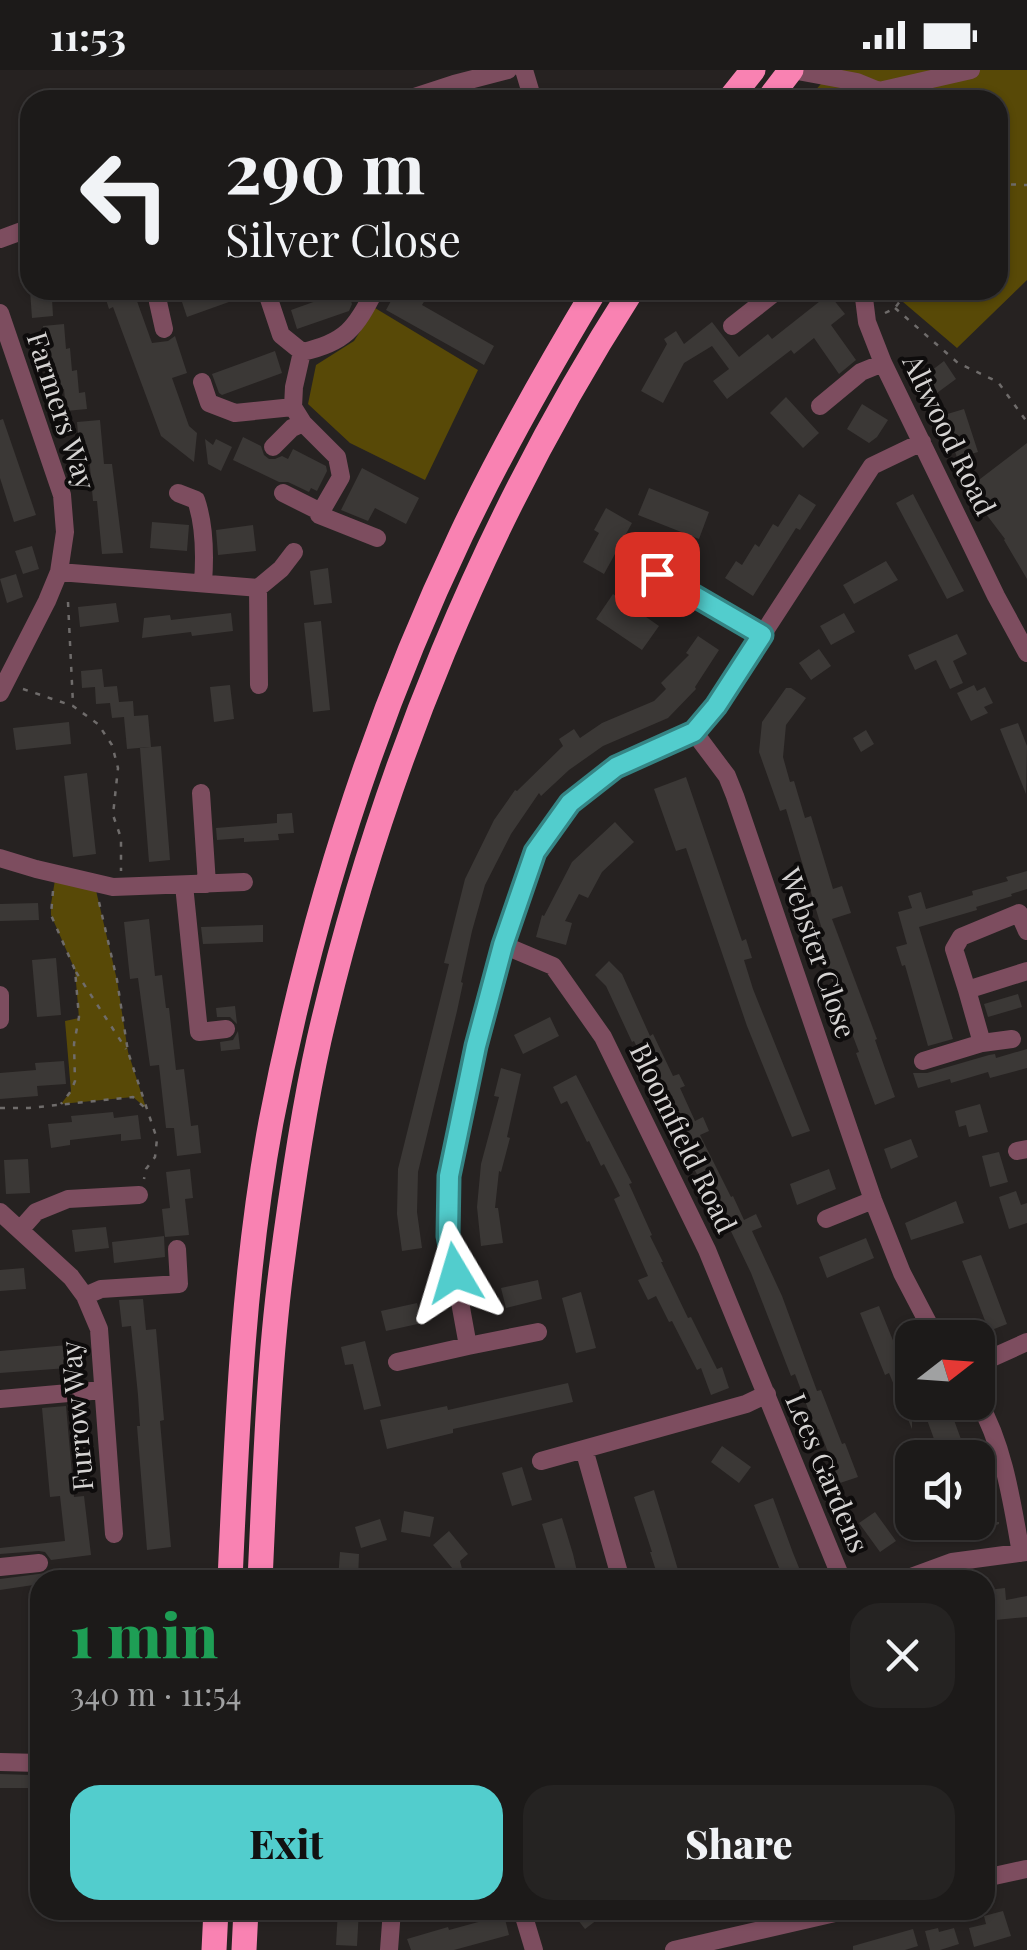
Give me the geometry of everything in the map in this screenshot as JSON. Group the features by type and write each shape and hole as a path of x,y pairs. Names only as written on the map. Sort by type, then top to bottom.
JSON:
{"highway":[{"path":"738,90 753,70"},
{"path":"776,90 792,70"},
{"path":"230,1570 239,1386 257,1213 291,1026 314,935 376,740 430,605 494,469 589,300"},
{"path":"260,1570 280,1275 318,1043 341,952 402,758 467,595 534,457 626,300"},
{"path":"214,1950 216,1920"},
{"path":"244,1950 246,1920"}],"street":[{"path":"436,90 508,70"},
{"path":"792,70 856,82 869,90"},
{"path":"900,90 971,70"},
{"path":"158,300 164,328"},
{"path":"269,300 281,335 302,352 324,348 357,325 370,300"},
{"path":"732,326 765,300"},
{"name":"Altwood Road","path":"865,300 883,363 1027,653"},
{"name":"Farmers Way","path":"0,313 62,495 66,532 64,572 4,686"},
{"path":"274,448 298,415 294,387 302,352"},
{"path":"820,406 861,372 883,363"},
{"path":"202,382 209,403 236,413 298,415 337,457 341,477 320,513"},
{"path":"468,1346 448,1236 449,1176 476,1046 503,945 535,852 570,803 616,767 694,732 716,706 872,466 922,442"},
{"path":"283,493 377,538"},
{"path":"178,494 196,500 201,515 203,584"},
{"path":"64,572 258,588 282,570 294,552"},
{"path":"657,574 762,635"},
{"path":"258,588 258,685"},
{"name":"Webster Close","path":"694,732 736,796 873,1200 927,1320"},
{"path":"201,793 207,884"},
{"path":"0,858 120,887 244,882"},
{"path":"184,885 199,1032 226,1030"},
{"path":"982,1043 954,948 961,937 1019,913 1027,932"},
{"name":"Bloomfield Road","path":"503,945 553,966 603,1037 707,1250 767,1394"},
{"path":"967,990 1027,972"},
{"path":"0,994 0,1020"},
{"path":"924,1061 982,1043 1012,1039"},
{"path":"20,1230 36,1212 68,1199 140,1195"},
{"path":"826,1218 873,1200"},
{"name":"Furrow Way","path":"0,1212 71,1277 86,1296 98,1330 114,1534"},
{"path":"86,1296 101,1289 179,1284 177,1250"},
{"path":"397,1362 538,1332"},
{"path":"995,1356 1027,1342"},
{"path":"0,1398 103,1390"},
{"name":"Lees Gardens","path":"541,1461 746,1404 767,1394 838,1570"},
{"path":"930,1570 952,1562 1024,1553 989,1420"},
{"path":"584,1449 618,1570"},
{"path":"0,1567 39,1562"},
{"path":"0,1762 30,1762"},
{"path":"995,1876 1026,1869"},
{"path":"388,1950 391,1920"},
{"path":"525,1920 534,1950"},
{"path":"674,1950 804,1920"}],"path":[{"path":"901,300 895,308 958,363 998,382 1027,422"},
{"path":"64,572 73,706"},
{"path":"4,686 73,706 98,724 112,745 118,768 113,815 120,838 120,887"},
{"path":"56,874 51,915 75,970 128,1052"},
{"path":"94,882 117,980 128,1052 156,1139 155,1157 146,1169 140,1195"},
{"path":"61,1104 75,1080 74,1044 79,1017 75,970"},
{"path":"0,1108 133,1097 146,1108"}],"shaded area":[{"path":"833,70 1027,70 1027,280 1008,298 1008,90 816,90"},
{"path":"901,300 1006,300 957,348"},
{"path":"375,308 478,370 425,480 350,443 308,404 316,365 354,341"},
{"path":"56,874 94,882 117,980 128,1052 146,1108 133,1097 61,1104 71,1091 65,1021 79,1018 75,970 51,915"}],"building":[{"path":"31,300 52,300 53,316 32,318"},
{"path":"106,300 137,300 152,343 175,336 187,373 172,378 189,426 197,433 194,462 161,436 113,307 109,309"},
{"path":"181,300 234,300 187,317"},
{"path":"319,300 351,300 352,304 349,311 297,329 291,310"},
{"path":"392,300 425,300 422,305 494,346 484,365 386,310"},
{"path":"821,300 834,300 845,314 831,325 856,360 839,374 814,338 794,354 791,350 727,399 713,381 729,369 712,346 684,363 663,403 641,391 667,344 664,339 676,331 684,344 712,322 739,357 768,334 772,339"},
{"path":"64,324 66,349 70,348 72,371 77,370 79,393 85,392 87,409 66,411 64,389 58,389 48,342 44,343 43,326"},
{"path":"275,351 282,373 219,393 212,374"},
{"path":"944,361 956,379 926,401 914,384"},
{"path":"786,397 819,433 803,448 770,413"},
{"path":"862,404 888,420 869,443 847,429"},
{"path":"964,409 978,452 957,458 944,415"},
{"path":"3,419 36,515 14,522 0,478"},
{"path":"100,420 104,464 112,464 123,553 102,554 89,456 80,457 77,422"},
{"path":"243,437 261,446 269,459 288,459 293,449 326,466 317,491 279,482 233,460"},
{"path":"205,439 213,445 216,439 232,447 221,471 208,464"},
{"path":"1027,443 1027,579 1005,539 967,489"},
{"path":"362,468 419,498 406,524 375,508 368,521 341,510"},
{"path":"649,488 709,512 699,539 638,515"},
{"path":"799,494 816,505 800,530 796,528 753,596 725,578 736,561 742,565 755,544 759,547 773,524 778,527"},
{"path":"913,494 964,591 947,599 896,503"},
{"path":"606,508 632,523 604,574 583,562 599,533 594,530"},
{"path":"152,522 189,525 187,551 150,548"},
{"path":"253,525 256,551 218,555 216,530"},
{"path":"32,546 39,569 23,574 15,551"},
{"path":"886,561 898,580 854,604 843,585"},
{"path":"328,568 332,603 314,605 310,571"},
{"path":"16,574 23,597 7,603 0,579"},
{"path":"613,594 659,626 642,650 596,619"},
{"path":"116,603 119,622 80,627 78,607"},
{"path":"231,613 233,631 142,638 144,618 170,615 171,620"},
{"path":"844,613 855,632 831,645 820,626"},
{"path":"321,621 330,710 313,712 304,623"},
{"path":"957,634 967,654 953,661 963,683 950,689 936,660 915,670 908,655"},
{"path":"698,636 719,650 696,689 668,718 603,746 541,796 539,793 511,834 485,885 418,1172 417,1212 422,1248 402,1251 397,1214 398,1169 449,964 444,963 465,879 494,820 515,790 563,746 559,739 574,729 580,738 602,723 654,701 666,689 661,683 689,655 686,653"},
{"path":"819,649 831,666 811,680 799,663"},
{"path":"102,669 104,687 117,686 119,702 133,701 134,716 148,715 151,747 161,746 170,860 149,862 140,748 150,747 127,749 124,717 112,718 110,703 96,704 95,687 82,688 81,671"},
{"path":"230,685 234,719 214,722 210,687"},
{"path":"974,685 977,691 985,687 993,703 984,707 988,713 971,721 957,693"},
{"path":"786,688 806,698 786,725 783,757 805,818 811,816 833,889 842,886 851,913 832,919 895,1097 875,1105 816,939 824,936 786,809 780,811 759,752 762,722"},
{"path":"69,722 71,744 16,750 13,728"},
{"path":"1018,723 1027,746 1026,794 1000,729"},
{"path":"866,730 874,744 861,752 853,738"},
{"path":"87,773 96,854 73,857 64,776"},
{"path":"686,777 742,941 746,939 752,958 744,960 753,989 810,1131 792,1137 747,1026 686,848 676,851 654,789"},
{"path":"292,813 294,833 278,834 279,840 217,840 216,828 277,823 277,814"},
{"path":"615,822 634,842 602,872 588,898 579,894 565,921 572,923 566,945 536,937 542,915 572,862"},
{"path":"1027,871 1027,889 976,907 972,891"},
{"path":"921,892 926,909 973,895 977,910 919,927 953,1039 928,1046 905,965 902,966 896,947 907,944 898,912 912,908 908,896"},
{"path":"38,903 39,920 0,921 0,904"},
{"path":"149,919 155,976 162,975 176,1070 184,1069 191,1126 198,1125 201,1153 177,1156 174,1128 166,1128 159,1065 150,1066 138,978 130,979 124,922"},
{"path":"263,925 263,942 203,944 201,927"},
{"path":"56,958 61,1015 37,1017 32,960"},
{"path":"609,961 622,974 673,1076 679,1074 685,1086 680,1088 695,1121 703,1117 709,1131 700,1135 744,1220 756,1214 762,1227 752,1231 782,1296 817,1391 821,1390 858,1477 840,1483 727,1223 684,1150 663,1096 606,986 595,975"},
{"path":"1018,994 1022,1007 988,1017 984,1004"},
{"path":"235,1006 237,1024 230,1017 217,1017 216,1008"},
{"path":"550,1017 559,1036 523,1054 514,1035"},
{"path":"238,1031 240,1049 221,1051 220,1042 233,1040"},
{"path":"1027,1049 1027,1068 990,1078 988,1072 918,1088 913,1073 927,1073 989,1055 995,1054 996,1058"},
{"path":"64,1061 66,1084 37,1086 38,1096 0,1099 0,1073 36,1070 35,1063"},
{"path":"501,1068 521,1074 507,1137 510,1138 499,1171 495,1208 503,1243 481,1246 477,1207 481,1164 499,1097 494,1096"},
{"path":"576,1075 632,1183 629,1184 650,1236 688,1318 691,1317 717,1369 722,1367 729,1388 711,1395 701,1368 697,1370 672,1321 669,1322 656,1296 648,1300 638,1280 648,1276 614,1199 620,1196 567,1101 561,1104 553,1087"},
{"path":"980,1104 988,1132 969,1137 966,1125 959,1127 955,1111"},
{"path":"113,1112 114,1118 138,1115 141,1139 121,1141 121,1134 70,1140 70,1145 51,1148 48,1124 72,1122 71,1116"},
{"path":"911,1139 918,1157 891,1169 884,1149"},
{"path":"999,1152 1008,1182 990,1187 982,1156"},
{"path":"28,1159 30,1193 6,1194 4,1160"},
{"path":"190,1169 193,1198 185,1199 189,1235 165,1237 162,1209 170,1208 166,1172"},
{"path":"829,1169 836,1189 797,1205 790,1184"},
{"path":"1016,1191 1021,1205 1027,1203 1027,1223 1009,1229 999,1197"},
{"path":"956,1201 964,1223 911,1240 905,1223"},
{"path":"106,1227 109,1248 75,1252 72,1230"},
{"path":"164,1236 165,1257 114,1263 112,1242"},
{"path":"866,1238 874,1258 827,1278 819,1257"},
{"path":"981,1255 1007,1324 995,1329 995,1320 985,1320 962,1261"},
{"path":"24,1268 26,1289 0,1291 0,1270"},
{"path":"538,1280 542,1299 506,1308 501,1288"},
{"path":"581,1292 596,1348 576,1353 562,1298"},
{"path":"143,1299 146,1330 156,1329 171,1547 147,1550 131,1326 122,1327 119,1300"},
{"path":"417,1303 422,1323 386,1331 381,1311"},
{"path":"879,1306 895,1345 895,1388 889,1373 885,1375 860,1313"},
{"path":"365,1341 381,1406 364,1410 353,1364 345,1365 341,1347"},
{"path":"79,1344 81,1367 0,1373 0,1351"},
{"path":"568,1383 573,1402 453,1429 453,1433 387,1449 380,1420 447,1406 448,1410"},
{"path":"66,1406 74,1497 84,1496 91,1555 51,1560 39,1551 0,1554 0,1548 65,1541 60,1496 50,1497 42,1408"},
{"path":"927,1420 954,1420 961,1440 934,1440"},
{"path":"722,1446 751,1467 739,1483 711,1462"},
{"path":"522,1467 532,1500 512,1506 502,1473"},
{"path":"654,1490 678,1570 656,1570 634,1497"},
{"path":"773,1498 800,1570 780,1570 754,1505"},
{"path":"404,1511 434,1517 430,1537 401,1532"},
{"path":"875,1512 896,1541 880,1552 859,1523"},
{"path":"562,1518 577,1570 556,1570 542,1524"},
{"path":"380,1519 387,1540 361,1548 355,1527"},
{"path":"449,1531 468,1554 460,1561 462,1570 454,1570 433,1545"},
{"path":"340,1552 359,1554 358,1570 339,1570"},
{"path":"30,1575 30,1586 0,1590 0,1579"},
{"path":"1005,1588 1006,1600 1027,1596 1027,1617 995,1620 995,1589"},
{"path":"0,1774 30,1775 30,1788 0,1788"},
{"path":"1003,1911 1011,1936 974,1947 969,1928 995,1920 995,1913"},
{"path":"337,1920 358,1920 357,1946 336,1945"},
{"path":"486,1920 505,1920 509,1935 454,1950 411,1950 407,1939 448,1927 449,1930"},
{"path":"578,1920 597,1920 585,1929"},
{"path":"938,1928 939,1932 954,1928 959,1944 930,1950 925,1931"},
{"path":"913,1929 918,1946 905,1950 853,1950 853,1946"}],"route":[{"path":"455,1273 448,1236 449,1176 476,1046 503,945 535,852 570,803 616,767 694,732 716,706 762,635 657,574"}]}
